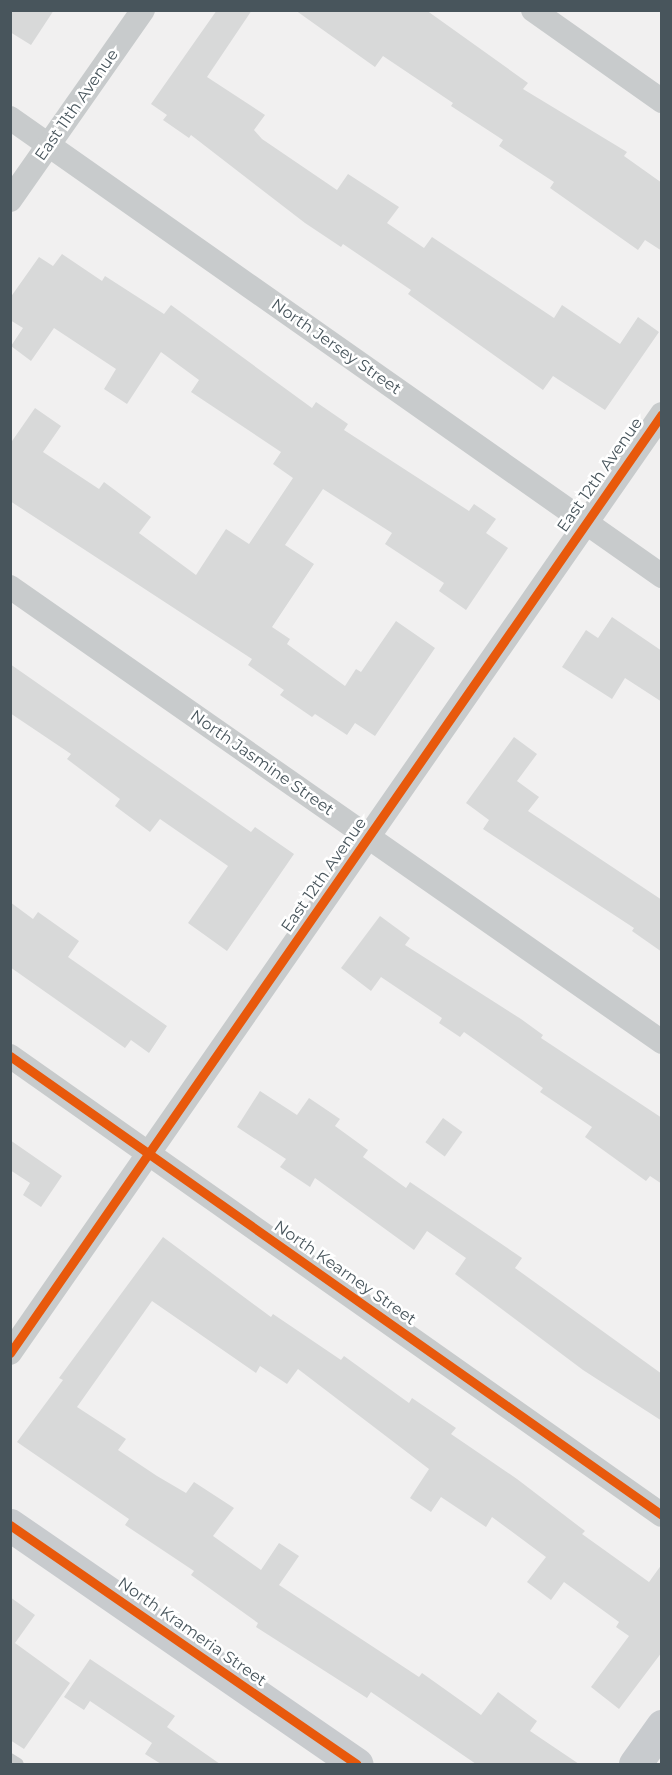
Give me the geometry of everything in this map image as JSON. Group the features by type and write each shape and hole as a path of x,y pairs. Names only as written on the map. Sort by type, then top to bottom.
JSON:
{"street":[{"name":"East 11th Avenue","path":"10,200 143,10"},
{"path":"533,10 662,101"},
{"name":"North Jersey Street","path":"10,118 662,576"},
{"name":"East 12th Avenue","path":"10,1353 662,414"},
{"name":"North Jasmine Street","path":"10,587 662,1042"},
{"name":"North Kearney Street","path":"10,1056 662,1515"},
{"name":"North Krameria Street","path":"10,1525 357,1764"},
{"path":"635,1764 662,1726"}],"lane":[{"path":"10,1759 18,1764"}],"building":[{"path":"10,10 54,10 31,45 10,32"},
{"path":"217,10 252,10 207,77 265,115 254,130 262,139 337,190 348,174 399,207 387,223 424,248 432,237 554,318 562,305 620,344 638,317 659,332 605,410 553,376 543,390 408,294 411,290 343,244 341,247 305,223 191,135 189,138 163,120 167,115 151,104"},
{"path":"295,10 426,10 528,83 523,89 627,152 624,156 662,183 662,251 645,240 638,250 550,188 554,182 499,146 503,140 451,106 453,103 383,56 375,67"},
{"path":"62,254 102,281 105,276 164,314 171,305 312,408 316,402 348,424 344,430 469,511 474,504 496,519 486,533 508,548 466,610 439,591 444,583 385,544 392,533 323,489 285,545 314,564 272,627 290,639 287,644 345,686 356,669 361,672 396,621 435,648 375,736 355,723 347,735 315,714 312,717 280,695 284,690 248,665 252,659 10,501 10,444 35,408 61,426 43,452 99,489 104,482 151,517 139,533 196,575 226,529 249,544 293,478 273,464 281,452 191,392 199,380 161,352 127,404 104,389 116,369 54,328 31,361 11,346 23,328 10,320 10,298 39,257 53,266"},
{"path":"612,617 662,651 662,702 625,678 612,699 562,667 586,630 598,638"},
{"path":"10,664 251,832 255,827 294,854 227,951 188,923 228,866 160,819 150,832 115,806 120,799 67,759 71,754 10,713"},
{"path":"514,737 537,754 517,781 539,797 528,811 662,900 662,952 632,931 634,928 483,829 489,820 466,803"},
{"path":"10,902 33,919 38,912 79,941 68,957 167,1026 149,1053 131,1040 125,1048 10,967"},
{"path":"380,916 410,938 405,945 521,1019 543,1035 541,1038 662,1118 662,1184 650,1176 646,1181 585,1137 592,1127 540,1092 543,1088 464,1032 460,1037 439,1023 442,1018 381,977 371,991 341,968"},
{"path":"260,1091 297,1115 309,1098 340,1119 335,1126 368,1150 363,1157 406,1188 410,1182 522,1258 515,1268 662,1374 662,1421 583,1370 455,1274 466,1258 427,1231 414,1250 315,1178 310,1187 280,1167 286,1159 237,1127"},
{"path":"443,1118 462,1132 445,1156 425,1142"},
{"path":"10,1140 62,1176 41,1207 23,1195 30,1183 10,1170"},
{"path":"163,1237 271,1317 273,1314 341,1360 344,1356 409,1403 412,1398 456,1428 451,1434 517,1479 585,1531 582,1534 649,1582 662,1564 662,1652 619,1709 591,1687 629,1636 616,1627 619,1622 564,1582 551,1600 527,1582 546,1557 492,1517 486,1527 441,1497 431,1512 410,1498 429,1469 298,1369 287,1384 260,1366 256,1373 152,1301 77,1407 126,1439 118,1450 157,1476 186,1493 194,1482 234,1508 213,1536 261,1570 279,1543 299,1556 279,1585 419,1677 422,1673 481,1715 498,1692 537,1721 530,1731 579,1764 476,1764 371,1692 367,1698 256,1627 258,1623 191,1575 194,1571 125,1525 129,1519 17,1442 63,1380 59,1378"},
{"path":"10,1597 35,1615 15,1643 70,1683 24,1749 10,1740"},
{"path":"90,1659 175,1716 167,1727 220,1764 161,1764 145,1754 152,1743 90,1701 84,1710 64,1697"}],"cycle path":[{"path":"10,1353 662,414"},
{"path":"10,1056 662,1515"},
{"path":"10,1525 357,1764"}]}
